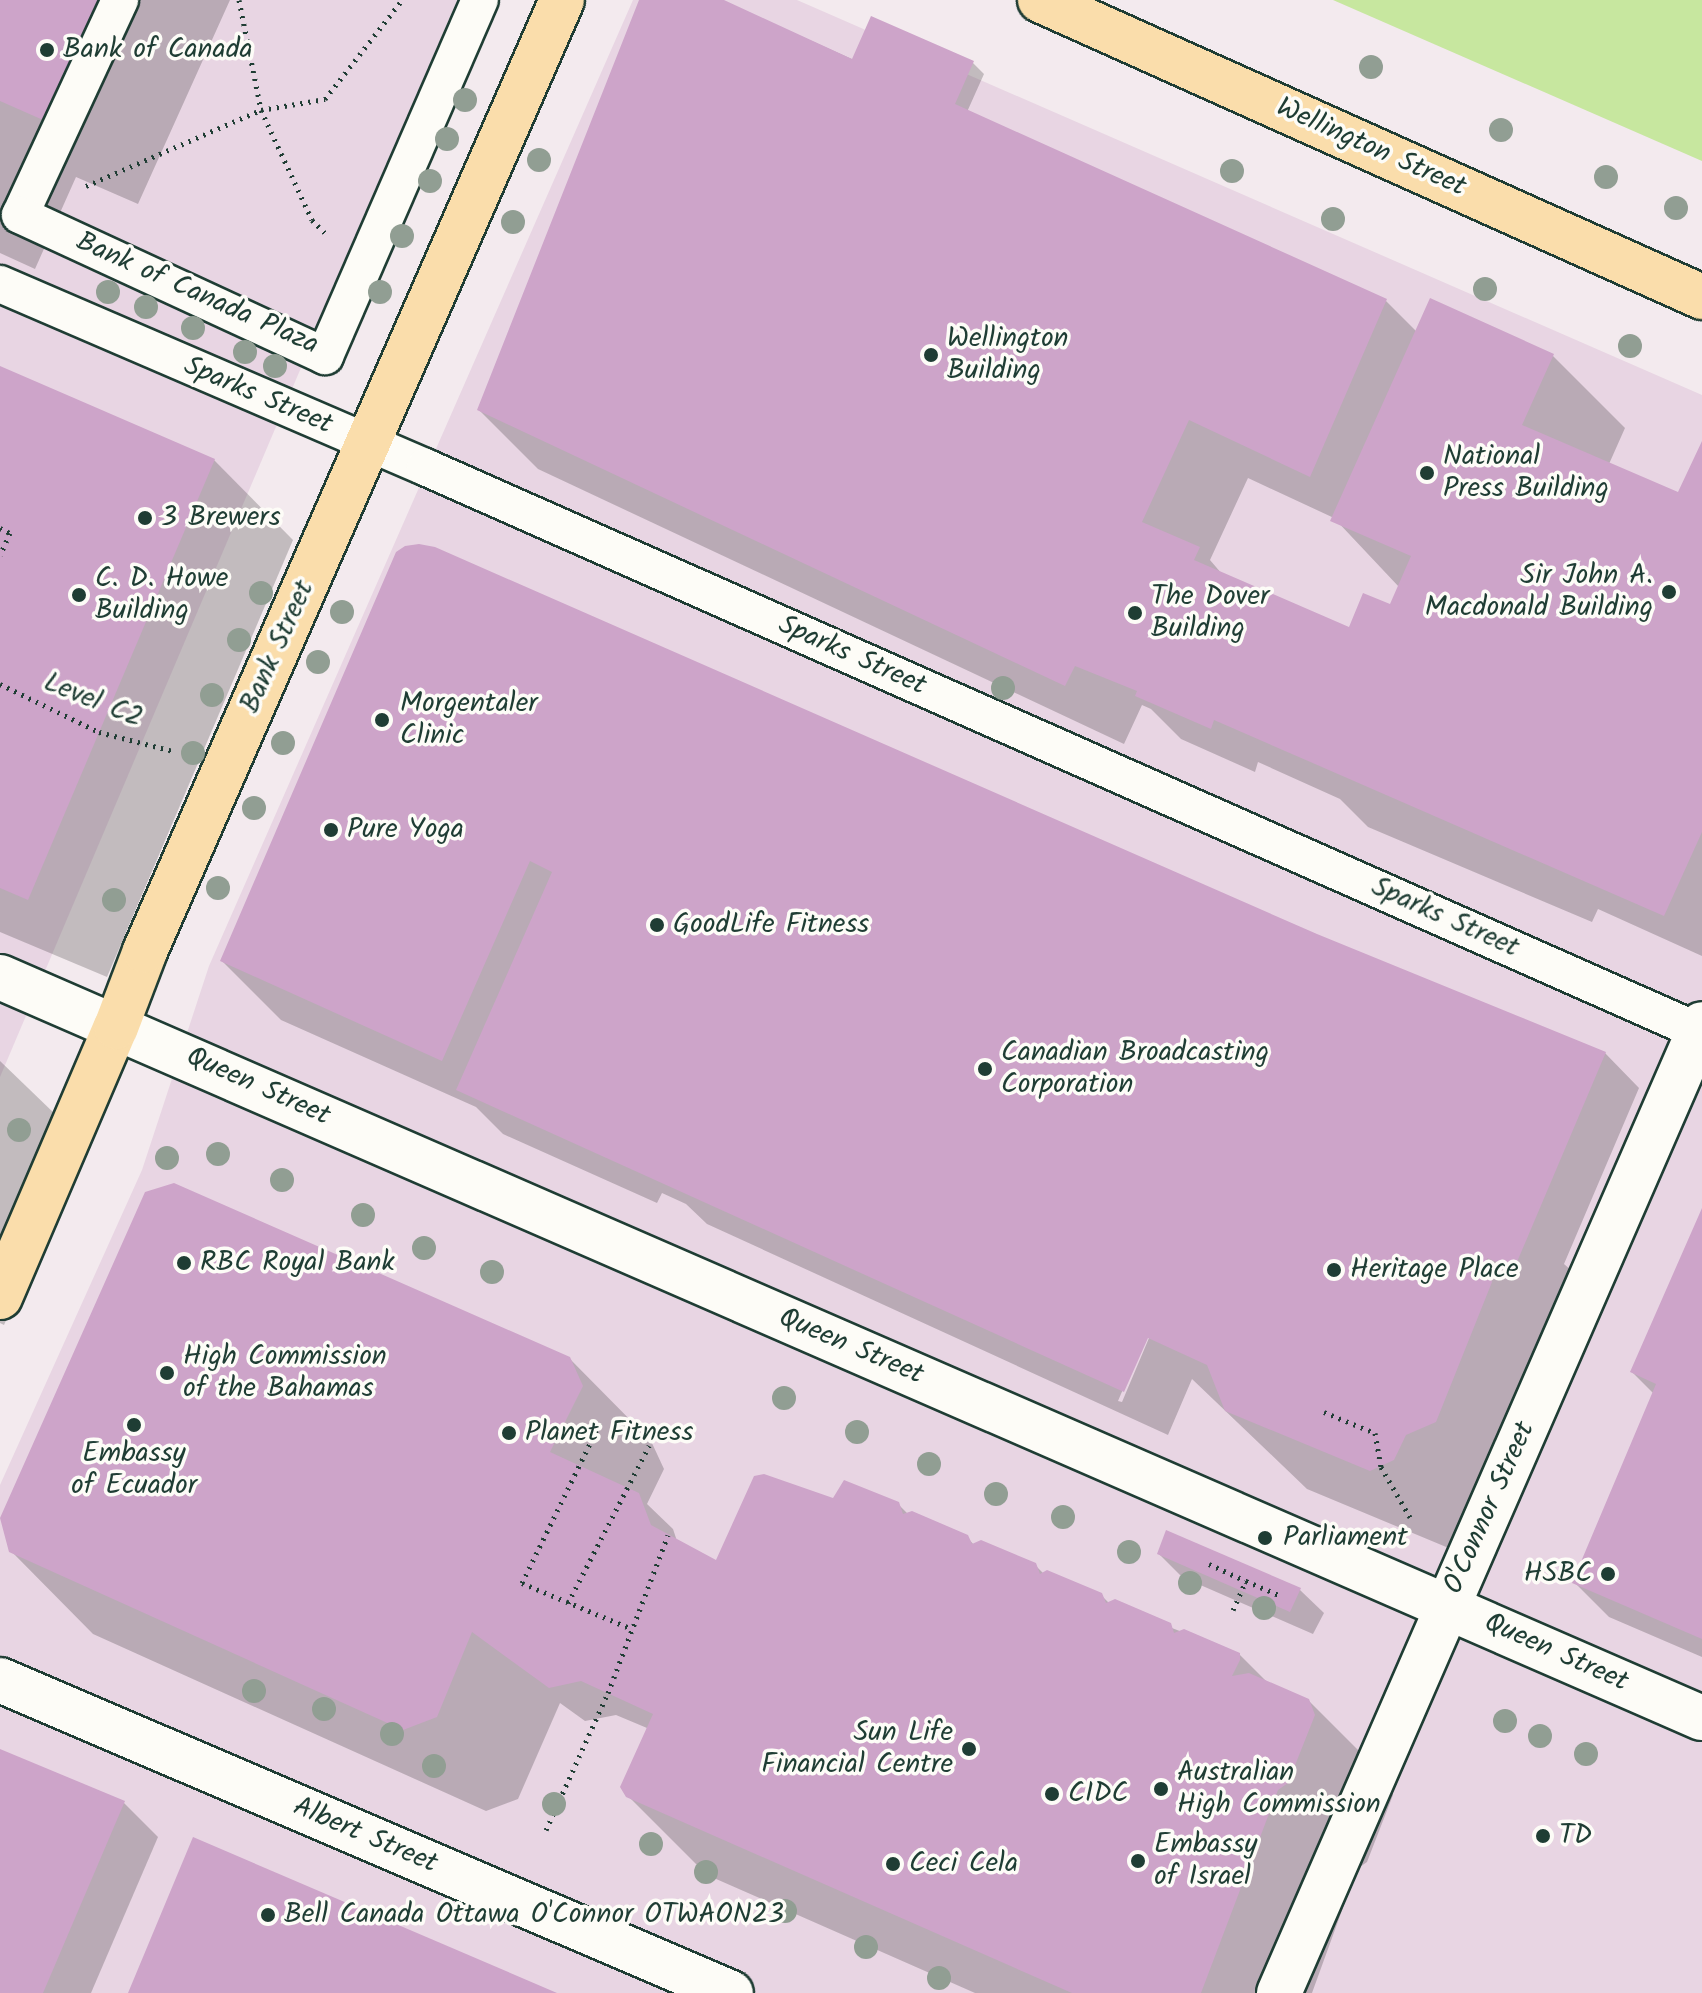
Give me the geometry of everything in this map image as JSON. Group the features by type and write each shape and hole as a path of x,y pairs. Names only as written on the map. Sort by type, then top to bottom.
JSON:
{"main road":[{"name":"Bank Street","path":"0,1297 116,1027 145,951 562,0"},
{"name":"Wellington Street","path":"1040,0 1702,297"}],"street":[{"path":"20,215 120,0"},
{"name":"Bank of Canada Plaza","path":"20,215 325,356 480,0"},
{"name":"Sparks Street","path":"0,284 1701,1029"},
{"name":"Queen Street","path":"0,977 1702,1718"},
{"name":"O'Connor Street","path":"1279,1993 1701,1029"},
{"name":"Albert Street","path":"0,1680 731,1993"}],"path":[{"path":"239,0 261,110 312,220 362,270"},
{"path":"20,215 261,110 325,99 402,0"},
{"path":"0,528 10,533 0,555"},
{"name":"Level C2","path":"0,684 99,732 173,751"},
{"path":"1324,1412 1375,1433 1381,1467 1410,1517"},
{"path":"600,1423 522,1583 632,1629"},
{"path":"568,1603 649,1446"},
{"path":"546,1830 632,1629 668,1535"},
{"path":"1209,1564 1281,1596"},
{"path":"1233,1610 1246,1581"}],"shaded area":[{"path":"0,0 457,0 0,1077"},
{"path":"633,0 797,0 1702,395 1702,1993 0,1993 0,1485 142,1170 209,966"}],"green space":[{"path":"1333,0 1702,0 1702,161"}],"building":[{"name":"Bank of Canada","path":"0,0 116,0 59,127 0,101"},
{"name":"Wellington Building","path":"639,0 724,0 852,59 871,16 974,61 955,104 1387,299 1310,477 1189,420 1142,522 1200,547 1194,560 1349,627 1363,593 1390,604 1411,556 1330,521 1430,298 1554,354 1522,425 1678,492 1702,441 1702,832 1664,916 1214,720 1211,729 1135,696 1137,691 1075,666 1065,686 477,410"},
{"name":"C. D. Howe Building","path":"0,366 215,459 28,900 0,888"},
{"path":"419,544 435,547 1317,934 1606,1052 1514,1269 1487,1258 1492,1282 1436,1422 1406,1435 1394,1460 1370,1471 1225,1411 1207,1365 1148,1338 1124,1392 456,1090 552,872 530,861 442,1061 220,961 396,552 405,546"},
{"path":"174,1183 570,1357 583,1386 550,1452 639,1493 651,1525 716,1560 754,1476 764,1474 833,1498 844,1480 899,1502 903,1514 912,1511 968,1535 972,1544 981,1540 1036,1563 1040,1574 1047,1570 1102,1593 1106,1603 1115,1599 1171,1623 1174,1633 1184,1629 1240,1653 1232,1676 1249,1673 1309,1699 1315,1715 1288,1783 1278,1790 1201,1993 1072,1993 626,1797 620,1787 653,1714 581,1681 549,1688 472,1632 437,1717 403,1730 9,1552 0,1518 145,1192"},
{"path":"1702,1208 1702,1639 1572,1583 1656,1384 1630,1372"},
{"path":"1166,1530 1301,1588 1290,1612 1157,1554"},
{"path":"0,1749 125,1801 43,1993 0,1993"},
{"name":"Bell Canada Ottawa O'Connor OTWAON23","path":"193,1837 557,1993 128,1993"}],"place":[{"name":"Bank of Canada","path":"47,50"},
{"name":"Wellington Building","path":"931,355"},
{"name":"National Press Building","path":"1427,473"},
{"name":"3 Brewers","path":"145,518"},
{"name":"Sir John A. Macdonald Building","path":"1669,592"},
{"name":"C. D. Howe Building","path":"79,595"},
{"name":"The Dover Building","path":"1135,613"},
{"name":"Morgentaler Clinic","path":"382,720"},
{"name":"Pure Yoga","path":"331,830"},
{"name":"GoodLife Fitness","path":"657,925"},
{"name":"Canadian Broadcasting Corporation","path":"985,1069"},
{"name":"RBC Royal Bank","path":"184,1263"},
{"name":"Heritage Place","path":"1334,1270"},
{"name":"High Commission of the Bahamas","path":"167,1373"},
{"name":"Embassy of Ecuador","path":"134,1425"},
{"name":"Planet Fitness","path":"509,1433"},
{"name":"Parliament","path":"1265,1538"},
{"name":"HSBC","path":"1608,1574"},
{"name":"Sun Life Financial Centre","path":"969,1749"},
{"name":"Australian High Commission","path":"1161,1789"},
{"name":"CIDC","path":"1052,1794"},
{"name":"TD","path":"1543,1836"},
{"name":"Embassy of Israel","path":"1138,1861"},
{"name":"Ceci Cela","path":"893,1864"},
{"name":"Bell Canada Ottawa O'Connor OTWAON23","path":"268,1915"}]}
